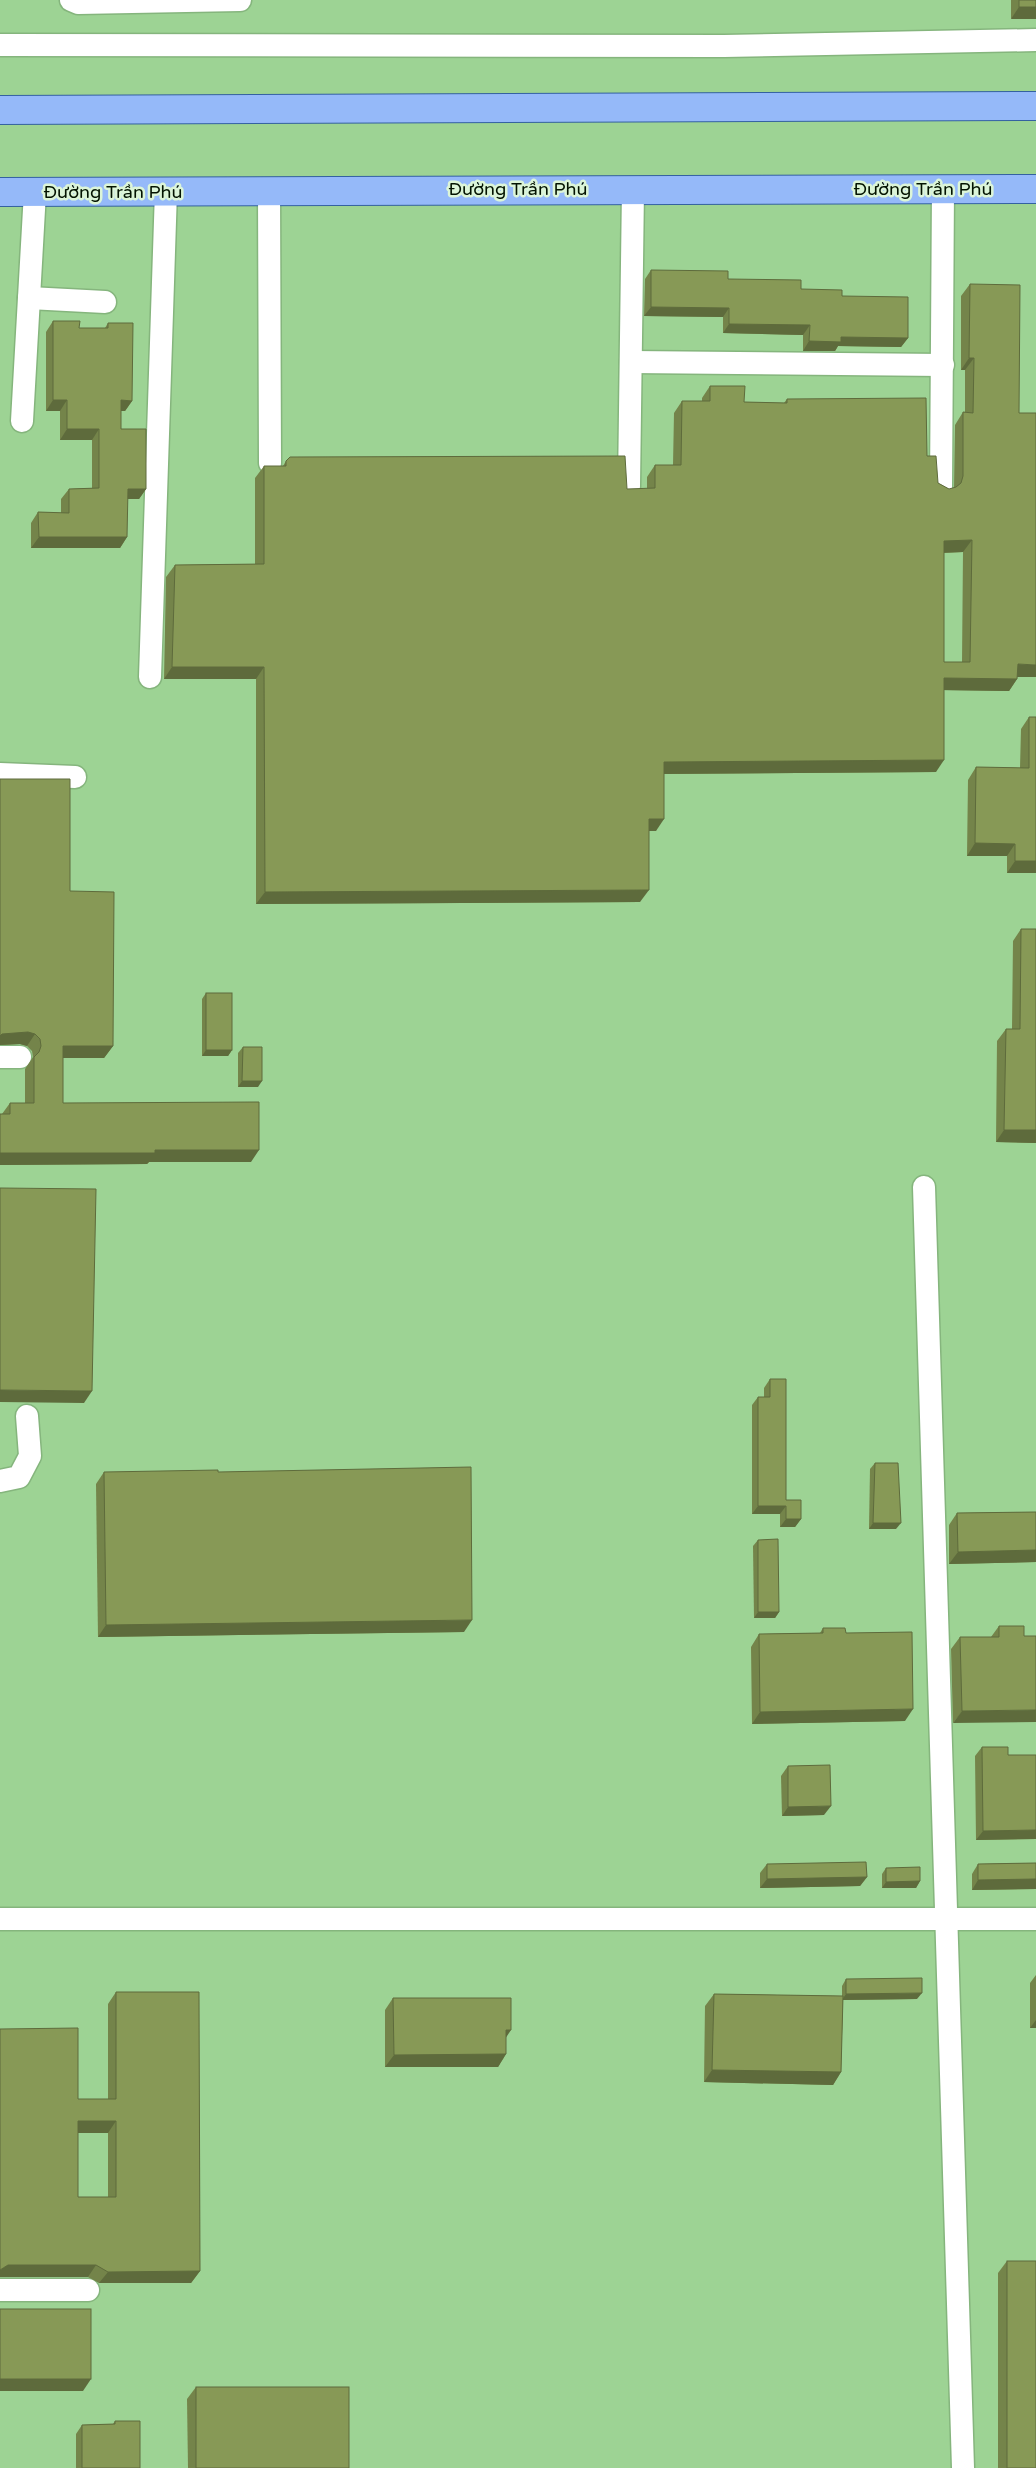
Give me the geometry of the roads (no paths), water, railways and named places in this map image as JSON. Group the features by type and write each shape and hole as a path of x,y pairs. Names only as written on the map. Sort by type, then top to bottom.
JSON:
{"main road":[{"path":"0,110 1036,106"},
{"name":"Đường Trần Phú","path":"0,192 1036,188"}],"street":[{"path":"71,0 78,3 240,0"},
{"path":"0,45 724,46 1036,40"},
{"path":"629,486 633,189"},
{"path":"941,488 944,189"},
{"path":"150,677 166,191"},
{"path":"269,191 270,463"},
{"path":"22,422 35,192"},
{"path":"29,298 105,302"},
{"path":"631,362 943,365"},
{"path":"0,774 75,777"},
{"path":"924,1188 963,2468"},
{"path":"0,1481 19,1477 30,1456 27,1416"},
{"path":"0,1919 946,1918 1036,1920"},
{"path":"0,2290 88,2290"}]}
